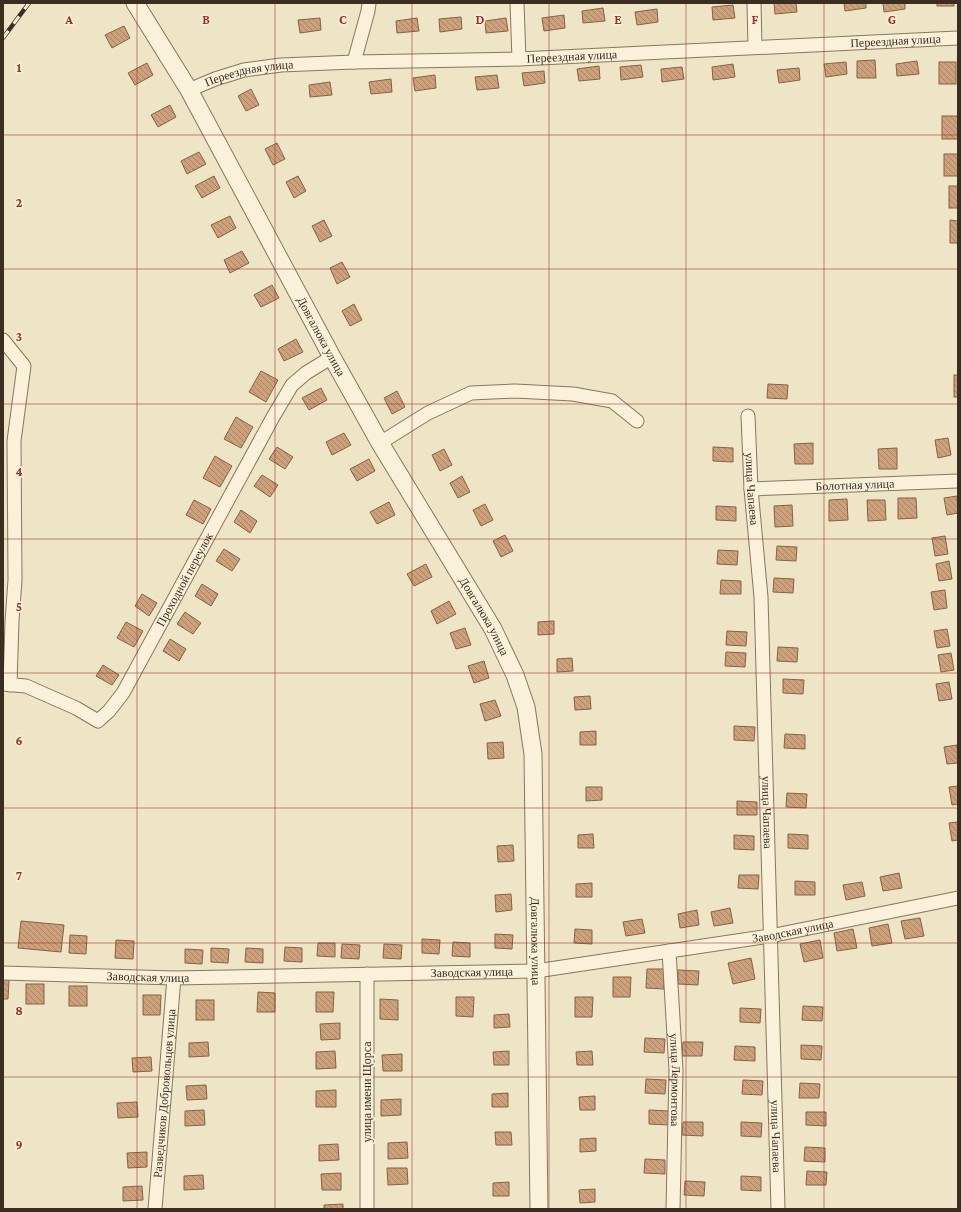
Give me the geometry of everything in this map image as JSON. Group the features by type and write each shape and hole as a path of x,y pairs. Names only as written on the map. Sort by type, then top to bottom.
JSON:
{"street":[{"name":"Довгалюка улица","path":"136,3 189,90 332,357 380,443 493,629 515,675 526,707 533,754 539,1209"},
{"path":"354,62 369,3"},
{"path":"517,3 519,59"},
{"path":"754,3 755,47"},
{"name":"Переездная улица","path":"189,90 215,79 244,70 281,65 519,59 958,38"},
{"path":"3,340 24,366 14,441 16,580 7,684"},
{"name":"Проходной переулок","path":"7,684 26,686 76,708 98,721 109,711 122,693 292,385 306,373 332,357"},
{"path":"380,443 428,413 471,393 515,390 573,394 612,401 637,421"},
{"name":"улица Чапаева","path":"748,416 751,489 761,597 778,1209"},
{"name":"Болотная улица","path":"751,489 958,481"},
{"name":"Заводская улица","path":"3,973 174,978 536,971 770,936 958,898"},
{"name":"улица Лермонтова","path":"669,951 676,1070 673,1209"},
{"name":"улица имени Щорса","path":"367,974 367,1209"},
{"name":"Разведчиков Добровольцев улица","path":"155,1209 174,978"}],"building":[{"path":"774,3 796,3 797,12 775,14"},
{"path":"844,3 866,3 866,8 845,11"},
{"path":"883,3 905,3 905,9 884,12"},
{"path":"937,3 954,3 954,6 937,6"},
{"path":"733,5 735,18 713,20 712,7"},
{"path":"603,8 605,21 583,23 582,11"},
{"path":"657,9 658,22 637,25 635,12"},
{"path":"564,15 565,28 544,31 542,18"},
{"path":"461,17 462,29 440,32 439,19"},
{"path":"320,18 321,30 300,33 298,20"},
{"path":"417,18 419,31 397,33 396,21"},
{"path":"506,18 508,31 486,33 485,21"},
{"path":"124,26 130,38 112,48 105,35"},
{"path":"875,60 876,78 857,78 857,61"},
{"path":"917,61 919,74 897,76 896,64"},
{"path":"846,62 847,74 826,77 824,64"},
{"path":"939,62 956,62 956,84 939,84"},
{"path":"147,63 153,75 135,85 128,73"},
{"path":"733,64 735,77 713,80 712,67"},
{"path":"641,65 643,77 621,80 620,67"},
{"path":"599,66 600,79 579,81 577,69"},
{"path":"682,67 684,79 662,82 661,69"},
{"path":"799,68 800,80 779,83 777,70"},
{"path":"544,71 545,83 524,86 522,73"},
{"path":"435,75 436,88 415,91 413,78"},
{"path":"497,75 499,88 477,90 475,77"},
{"path":"391,79 392,92 371,94 369,82"},
{"path":"330,82 332,95 310,97 309,85"},
{"path":"251,89 259,105 246,111 238,96"},
{"path":"170,105 176,117 158,127 151,115"},
{"path":"942,116 958,116 958,139 942,139"},
{"path":"277,143 285,159 273,165 265,149"},
{"path":"199,152 206,164 187,174 181,161"},
{"path":"944,154 958,154 958,176 944,176"},
{"path":"214,176 220,188 202,198 195,186"},
{"path":"298,176 306,191 294,198 286,182"},
{"path":"949,186 958,186 958,208 949,208"},
{"path":"230,216 236,228 218,238 211,225"},
{"path":"324,220 332,236 320,242 312,226"},
{"path":"950,220 958,221 958,243 950,243"},
{"path":"242,251 249,263 230,273 224,260"},
{"path":"342,262 350,277 337,284 330,268"},
{"path":"272,285 279,298 261,307 254,295"},
{"path":"354,304 362,320 350,326 342,311"},
{"path":"296,339 303,352 284,361 278,349"},
{"path":"261,371 278,380 266,402 249,392"},
{"path":"954,375 958,375 958,397 954,397"},
{"path":"768,384 788,385 787,399 767,398"},
{"path":"321,388 327,400 309,410 302,398"},
{"path":"397,391 405,407 392,414 384,398"},
{"path":"236,417 253,427 241,448 224,439"},
{"path":"344,433 351,445 332,455 326,442"},
{"path":"948,438 951,455 938,458 935,440"},
{"path":"813,443 813,464 795,464 794,444"},
{"path":"277,447 293,457 285,469 269,459"},
{"path":"713,447 733,448 733,462 713,461"},
{"path":"897,448 897,469 879,469 878,449"},
{"path":"444,449 452,465 440,471 432,455"},
{"path":"215,456 232,466 220,487 203,478"},
{"path":"369,459 375,471 357,481 350,469"},
{"path":"262,475 278,485 270,497 254,486"},
{"path":"462,476 470,492 458,498 450,483"},
{"path":"957,496 958,513 947,515 944,498"},
{"path":"898,498 916,498 917,518 898,519"},
{"path":"847,499 848,520 829,521 829,500"},
{"path":"194,500 211,509 203,524 186,515"},
{"path":"867,500 885,500 886,520 868,521"},
{"path":"389,502 395,515 377,524 370,512"},
{"path":"485,504 493,520 481,526 473,510"},
{"path":"792,505 793,526 775,527 774,506"},
{"path":"716,506 736,507 736,521 716,520"},
{"path":"241,510 257,521 250,533 234,522"},
{"path":"505,535 513,551 501,557 493,541"},
{"path":"945,536 948,554 935,556 932,538"},
{"path":"777,546 797,547 796,561 776,560"},
{"path":"224,549 240,559 232,571 216,561"},
{"path":"718,550 738,551 737,565 717,564"},
{"path":"949,561 952,579 939,581 936,564"},
{"path":"426,564 432,577 414,586 407,574"},
{"path":"774,578 794,579 793,593 773,592"},
{"path":"721,580 741,581 741,594 720,594"},
{"path":"202,584 218,594 211,606 195,596"},
{"path":"945,590 947,608 934,610 931,592"},
{"path":"142,594 157,603 149,616 135,606"},
{"path":"449,601 456,614 437,624 431,611"},
{"path":"185,612 201,623 193,634 177,624"},
{"path":"554,621 554,634 538,635 538,622"},
{"path":"126,622 143,631 134,647 117,638"},
{"path":"465,628 471,645 456,649 450,633"},
{"path":"947,629 950,646 937,648 934,631"},
{"path":"727,631 747,632 746,646 726,645"},
{"path":"170,639 186,649 179,661 163,651"},
{"path":"778,647 798,648 797,662 777,661"},
{"path":"726,652 746,653 745,667 725,666"},
{"path":"951,653 954,670 941,672 938,655"},
{"path":"572,658 573,671 557,672 557,659"},
{"path":"484,661 489,678 474,683 468,666"},
{"path":"103,665 119,675 112,685 96,676"},
{"path":"783,679 804,680 803,694 783,693"},
{"path":"949,682 952,699 939,701 936,684"},
{"path":"590,696 591,709 575,710 574,697"},
{"path":"495,700 501,716 485,721 480,704"},
{"path":"734,726 755,727 754,741 734,740"},
{"path":"596,731 596,745 580,745 580,732"},
{"path":"785,734 805,735 805,749 784,748"},
{"path":"503,742 504,758 488,759 487,743"},
{"path":"957,745 958,763 947,764 944,747"},
{"path":"958,786 958,804 952,805 949,787"},
{"path":"586,787 602,787 602,800 586,801"},
{"path":"787,793 807,794 806,808 786,807"},
{"path":"737,801 757,802 757,815 737,815"},
{"path":"958,822 958,840 952,841 949,823"},
{"path":"593,834 594,848 578,848 578,835"},
{"path":"788,834 808,835 808,849 788,848"},
{"path":"734,835 754,836 754,850 734,849"},
{"path":"513,845 514,861 498,862 497,846"},
{"path":"899,873 902,888 883,891 880,877"},
{"path":"739,875 759,875 758,889 738,888"},
{"path":"795,881 815,882 815,895 795,895"},
{"path":"862,882 865,896 846,900 843,885"},
{"path":"592,883 592,897 576,897 576,884"},
{"path":"511,894 512,910 496,912 495,895"},
{"path":"730,908 733,923 714,926 711,912"},
{"path":"697,910 699,925 680,928 678,914"},
{"path":"920,918 924,936 905,939 901,921"},
{"path":"642,919 645,933 626,936 623,922"},
{"path":"21,921 64,925 61,952 18,948"},
{"path":"888,924 892,943 872,946 869,928"},
{"path":"575,929 592,930 592,944 574,943"},
{"path":"853,929 857,948 837,951 834,933"},
{"path":"495,934 513,935 512,949 495,948"},
{"path":"70,935 87,936 86,954 69,953"},
{"path":"422,939 440,940 439,954 422,953"},
{"path":"116,940 134,941 133,959 115,958"},
{"path":"820,940 823,958 804,962 800,944"},
{"path":"453,942 470,943 470,957 452,956"},
{"path":"318,943 335,943 335,957 317,956"},
{"path":"342,944 360,945 359,959 341,958"},
{"path":"384,944 402,945 401,959 383,958"},
{"path":"285,947 302,948 302,962 284,961"},
{"path":"211,948 229,949 228,963 211,962"},
{"path":"246,948 263,949 263,963 245,962"},
{"path":"185,949 203,950 202,964 185,963"},
{"path":"751,958 755,979 733,984 728,963"},
{"path":"647,969 664,969 664,989 646,988"},
{"path":"678,970 699,971 698,985 678,984"},
{"path":"613,977 631,977 630,997 613,997"},
{"path":"3,979 9,980 8,999 3,999"},
{"path":"26,984 44,984 44,1004 26,1004"},
{"path":"69,986 87,986 87,1006 69,1006"},
{"path":"258,992 275,993 275,1012 257,1012"},
{"path":"316,992 334,992 333,1012 316,1012"},
{"path":"143,995 161,995 160,1015 143,1015"},
{"path":"456,997 474,997 473,1017 456,1016"},
{"path":"575,997 593,997 592,1017 575,1017"},
{"path":"380,999 398,1000 398,1020 380,1019"},
{"path":"196,1000 214,1000 214,1020 196,1020"},
{"path":"803,1006 823,1007 822,1021 802,1020"},
{"path":"740,1008 761,1009 760,1023 740,1022"},
{"path":"509,1014 510,1027 494,1028 494,1015"},
{"path":"340,1023 340,1039 321,1040 320,1024"},
{"path":"645,1038 665,1039 664,1053 644,1052"},
{"path":"208,1042 209,1056 189,1057 189,1043"},
{"path":"683,1042 703,1042 702,1056 682,1056"},
{"path":"801,1045 822,1046 821,1060 801,1059"},
{"path":"735,1046 755,1047 755,1061 734,1060"},
{"path":"335,1051 336,1068 316,1069 316,1052"},
{"path":"509,1051 509,1065 494,1065 493,1052"},
{"path":"592,1051 593,1065 577,1065 576,1052"},
{"path":"402,1054 402,1071 383,1071 382,1055"},
{"path":"151,1057 152,1071 133,1072 132,1058"},
{"path":"646,1079 666,1080 665,1094 645,1093"},
{"path":"743,1080 763,1081 762,1095 742,1094"},
{"path":"800,1083 820,1084 819,1098 799,1098"},
{"path":"206,1085 207,1099 187,1100 186,1086"},
{"path":"336,1090 336,1107 316,1107 316,1091"},
{"path":"508,1093 508,1107 492,1107 492,1094"},
{"path":"595,1096 595,1110 580,1110 579,1097"},
{"path":"401,1099 401,1115 381,1116 381,1100"},
{"path":"137,1102 138,1117 118,1118 117,1103"},
{"path":"204,1110 205,1125 185,1126 185,1111"},
{"path":"649,1110 669,1111 669,1125 649,1124"},
{"path":"806,1112 826,1112 826,1126 806,1125"},
{"path":"683,1122 703,1122 703,1136 682,1135"},
{"path":"741,1122 762,1123 761,1137 741,1136"},
{"path":"495,1132 511,1132 512,1145 496,1145"},
{"path":"596,1138 596,1151 580,1152 580,1139"},
{"path":"407,1142 408,1158 388,1159 388,1143"},
{"path":"338,1144 339,1160 319,1161 319,1145"},
{"path":"805,1147 825,1148 825,1162 804,1161"},
{"path":"147,1152 147,1167 128,1168 127,1153"},
{"path":"645,1159 665,1160 665,1174 644,1173"},
{"path":"387,1168 407,1168 408,1184 388,1185"},
{"path":"807,1171 827,1172 826,1185 806,1185"},
{"path":"341,1173 341,1190 322,1190 321,1174"},
{"path":"203,1175 204,1189 184,1190 184,1176"},
{"path":"741,1176 761,1177 761,1191 741,1190"},
{"path":"685,1181 705,1182 704,1196 684,1195"},
{"path":"509,1182 509,1196 493,1196 493,1183"},
{"path":"142,1186 143,1200 123,1201 123,1187"},
{"path":"595,1189 595,1202 580,1203 579,1190"},
{"path":"343,1204 343,1209 324,1209 324,1205"}],"railway":[{"path":"3,38 29,3"}]}
